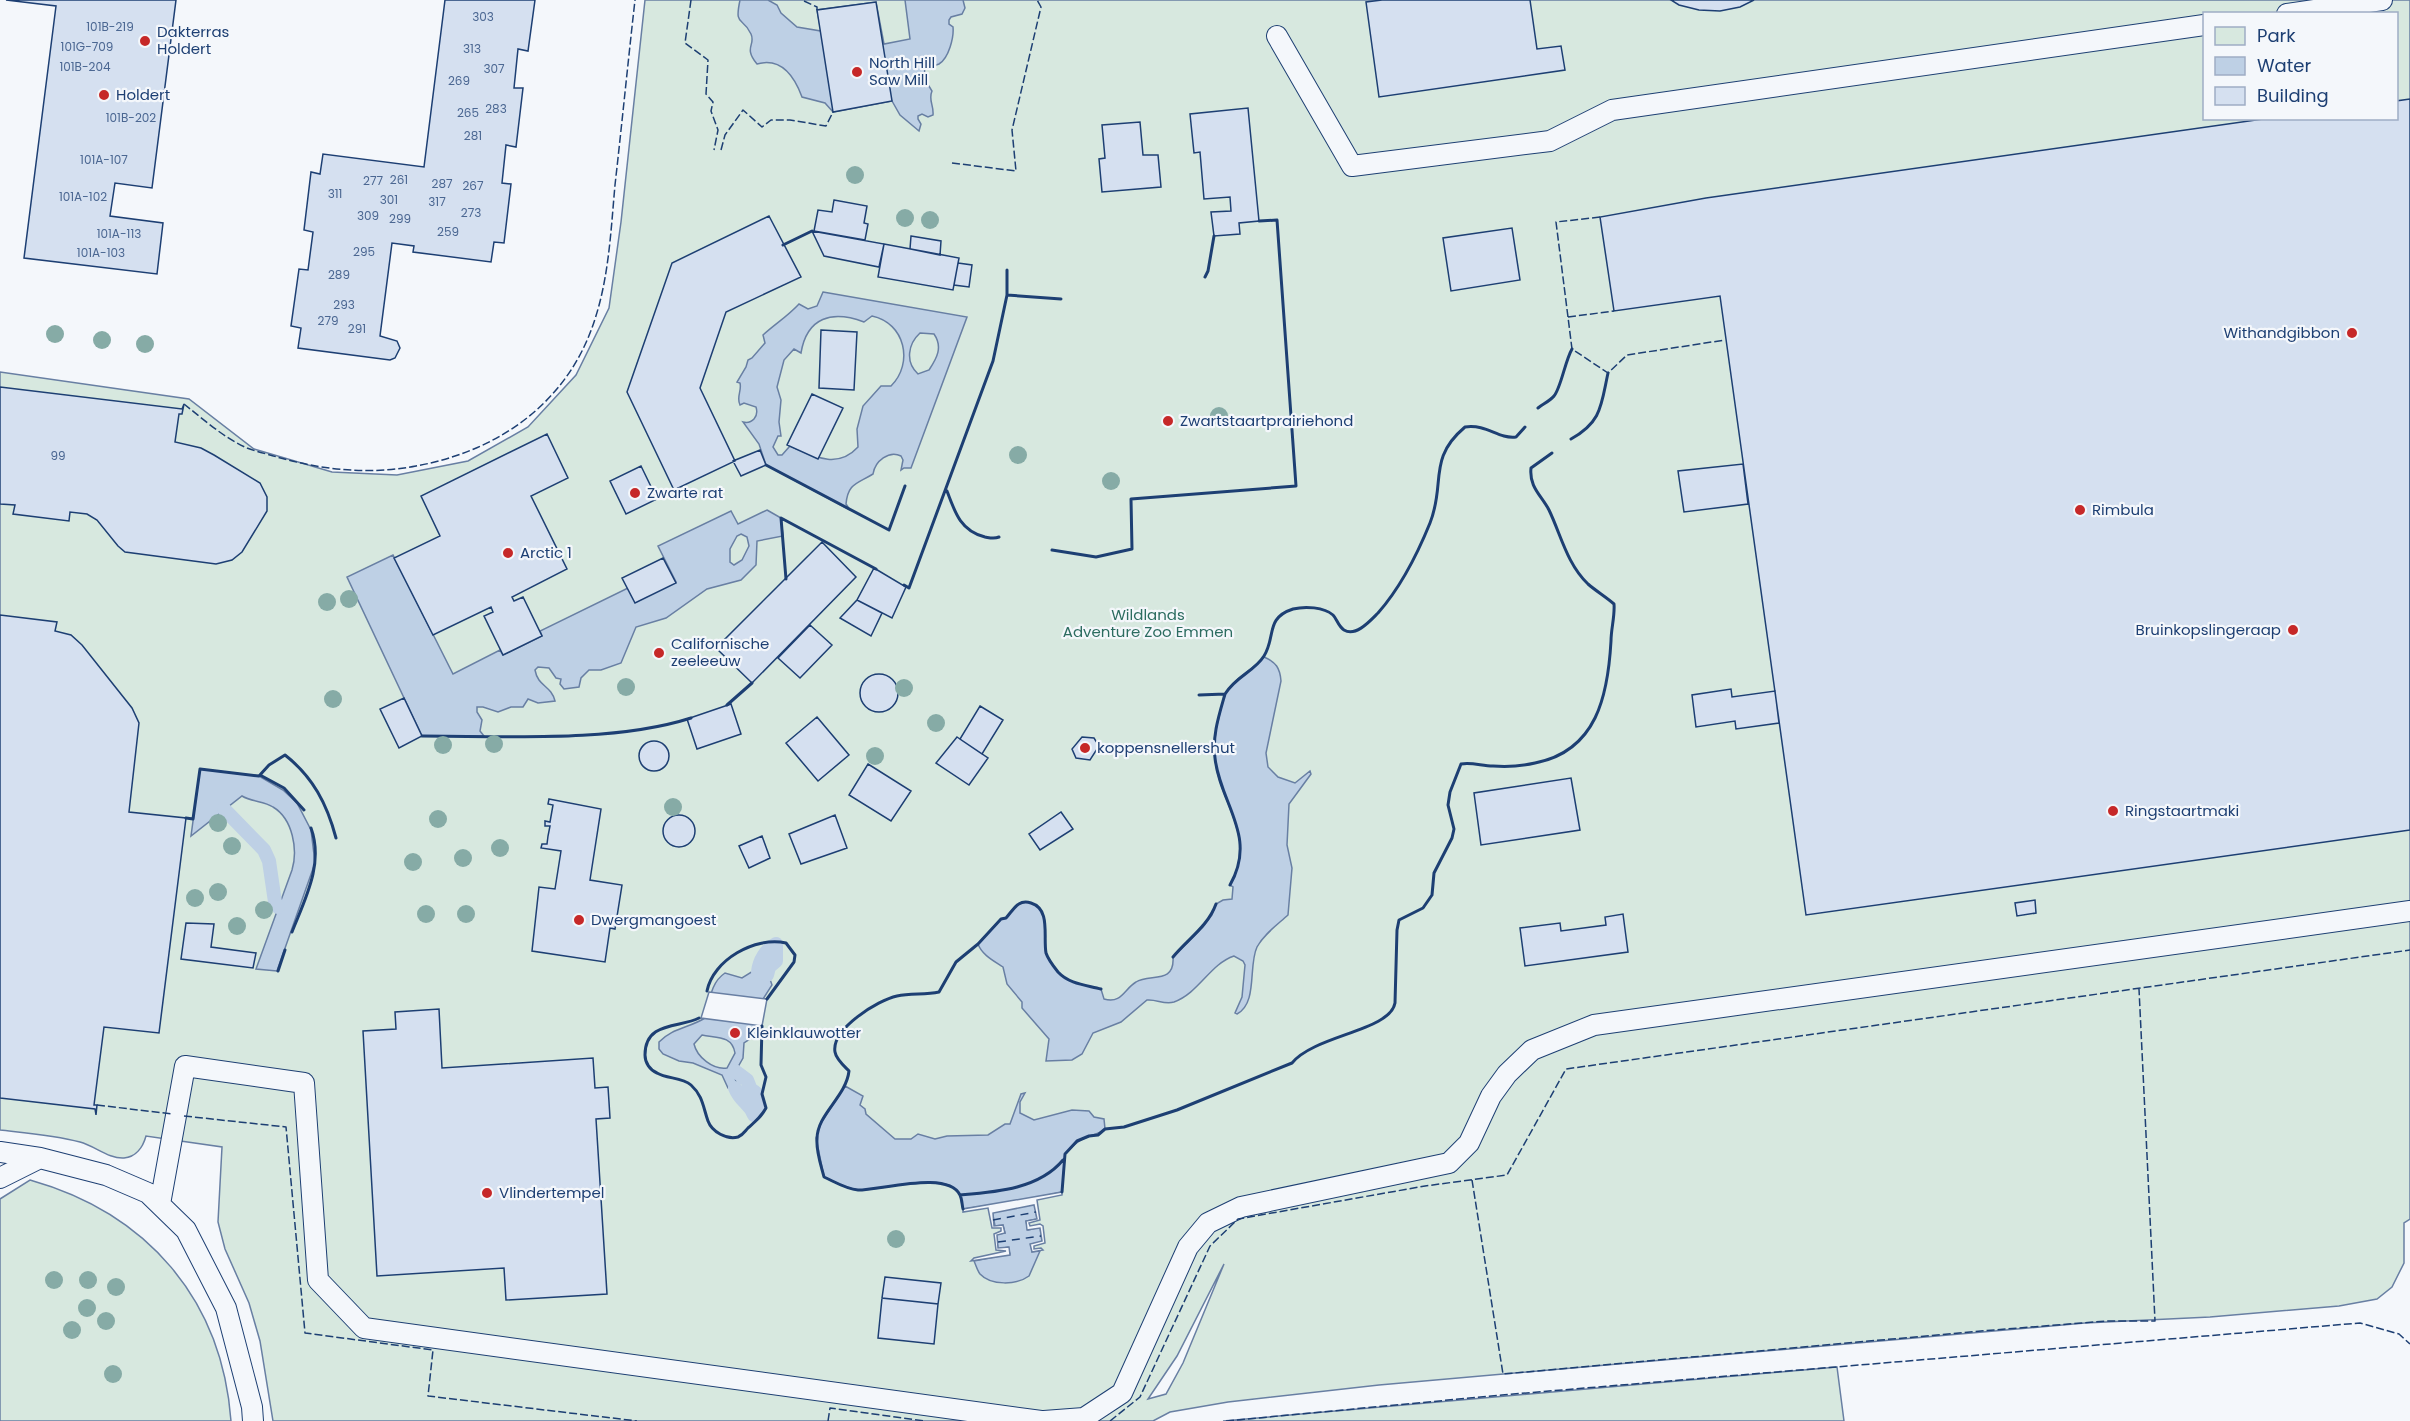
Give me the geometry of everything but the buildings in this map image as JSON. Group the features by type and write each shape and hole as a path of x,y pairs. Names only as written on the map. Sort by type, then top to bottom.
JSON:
{"lane":[{"path":"2301,12 2382,0"},
{"path":"1277,36 1352,166 1551,141 1612,110 2203,25"},
{"path":"159,1204 185,1066 304,1083 318,1280 364,1328 1043,1421 1084,1418 1122,1393 1188,1247 1208,1223 1241,1207 1449,1162 1469,1143 1491,1096 1507,1074 1532,1050 1562,1037 1594,1025 2410,911"},
{"path":"0,1152 40,1158 106,1175 148,1193 186,1230 226,1308 252,1407 253,1421"},
{"path":"0,1178 40,1158"}],"green space":[{"name":"Wildlands Adventure Zoo Emmen","path":"645,0 2410,0 2410,1219 2404,1223 2404,1263 2392,1287 2377,1299 2339,1306 2210,1317 2085,1323 1379,1385 1228,1402 1170,1412 1153,1421 273,1421 260,1341 249,1303 225,1249 218,1222 222,1147 146,1136 141,1148 135,1154 118,1158 86,1144 70,1140 0,1130 0,372 189,399 254,449 332,472 397,475 468,461 528,427 576,375 609,308 621,222","holes":["1224,1264 1183,1363 1166,1394 1148,1399 1177,1356"]},
{"path":"30,1180 72,1195 110,1214 143,1239 171,1267 194,1300 212,1337 225,1377 231,1421 0,1421 0,1199"},
{"path":"1837,1367 1844,1421 1223,1421"}],"water":[{"path":"740,0 768,0 777,5 781,13 797,27 821,31 817,10 876,2 884,44 910,39 905,0 963,0 965,8 962,14 951,17 949,20 949,24 953,27 953,36 946,57 939,64 925,68 924,78 932,91 933,115 918,116 921,124 919,131 900,115 892,101 833,112 825,103 802,97 796,83 780,66 757,64 753,58 750,50 751,34 738,15"},
{"path":"823,292 967,317 911,468 901,470 903,460 901,456 892,454 883,458 874,469 873,474 851,488 846,504 850,510 766,465 759,444 743,422 754,419 756,407 744,403 740,405 739,402 740,383 737,382 748,360 765,343 763,335 799,304 808,309 817,306","holes":["872,316 883,320 899,335 904,356 898,377 891,386 881,386 863,406 857,429 858,447 842,458 833,459 816,457 790,446 782,455 778,455 773,447 778,436 781,436 779,422 781,400 777,387 784,360 794,349 801,353 804,341 815,324 832,317 852,318 864,322","920,333 934,334 938,348 929,370 918,374 911,364 910,353 913,342"]},
{"path":"767,510 781,518 783,536 757,541 756,565 741,580 707,589 666,618 636,627 621,663 601,670 589,670 581,678 579,687 564,689 560,684 561,679 556,678 549,668 538,667 535,670 539,680 551,692 555,701 538,703 528,699 523,707 511,707 498,712 477,707 482,720 480,731 484,736 422,736 347,577 393,555 453,674 500,650 503,655 542,636 540,631 628,588 676,582 658,546 731,511 738,524","holes":["741,534 747,537 749,546 742,560 734,565 730,562 730,549 737,536"]},
{"path":"1264,657 1277,666 1281,681 1266,753 1268,767 1278,777 1295,783 1310,771 1311,774 1289,804 1287,845 1292,868 1288,915 1267,934 1257,947 1248,1002 1244,1009 1235,1013 1242,997 1245,965 1243,961 1234,956 1218,965 1183,998 1170,1003 1147,1000 1121,1022 1093,1033 1082,1054 1072,1060 1046,1061 1049,1039 1022,1008 1022,1002 1007,984 1003,967 985,955 978,944 1001,919 1006,918 1019,904 1027,902 1037,906 1044,917 1046,953 1058,972 1072,982 1101,989 1104,999 1119,998 1141,979 1160,977 1170,971 1173,966 1173,957 1203,927 1212,915 1216,904 1232,899 1233,887 1230,885 1237,869 1240,840 1217,771 1215,737 1227,691 1235,681"},
{"path":"200,769 259,776 283,790 297,803 311,830 315,863 277,971 256,969 294,862 294,844 289,827 280,812 273,807 242,796 191,836"},
{"path":"753,971 760,972 768,976 772,985 763,999 756,1035 744,1043 743,1058 734,1074 737,1085 735,1088 728,1088 722,1075 663,1054 659,1049 659,1042 669,1034 705,1018 713,987 725,973 742,978","holes":["702,1035 718,1037 731,1043 735,1053 727,1068 711,1065 698,1054 694,1044"]},
{"path":"845,1086 863,1096 860,1105 865,1109 866,1114 895,1139 911,1139 918,1134 935,1139 947,1136 988,1135 1005,1124 1010,1124 1021,1094 1025,1093 1020,1102 1020,1113 1034,1120 1072,1110 1089,1111 1094,1117 1104,1119 1105,1129 1079,1141 1065,1154 1062,1192 1034,1198 1037,1219 1026,1221 1028,1230 1040,1227 1042,1242 1031,1244 1032,1252 1040,1251 1029,1276 1018,1281 1004,1283 991,1281 978,1271 974,1261 1010,1254 1008,1247 998,1249 996,1234 1005,1233 1003,1225 995,1226 991,1205 963,1209 960,1195 953,1187 942,1183 913,1183 858,1190 845,1187 824,1177 816,1138 821,1123"}],"pier":[{"path":"709,992 767,999 762,1026 701,1018"},
{"path":"1062,1192 1062,1195 1037,1200 1040,1220 1029,1223 1030,1226 1040,1224 1043,1226 1045,1243 1034,1246 1034,1249 1043,1250 1032,1252 1030,1244 1042,1241 1040,1228 1027,1230 1026,1221 1037,1219 1034,1205 993,1213 994,1226 1003,1225 1005,1233 997,1235 998,1248 1009,1247 1010,1255 971,1261 974,1258 1006,1251 996,1250 994,1234 1001,1231 1001,1228 992,1228 988,1208 963,1212 963,1209"}],"waterway":[{"path":"224,809 264,850 269,861 275,902 278,907"},
{"path":"758,972 764,956 776,944 776,961 769,967 767,975"},
{"path":"735,1071 747,1080 751,1090 755,1092 758,1109 754,1115 735,1088"}],"ferry route":[{"path":"993,1220 1036,1212"},
{"path":"998,1242 1041,1236"}],"fence":[{"path":"184,404 222,434 251,449 311,465 363,471 398,469 446,459 502,435 527,418 549,398 568,375 583,349 600,303 609,252 635,0"},
{"path":"691,0 685,43 708,60 706,94 713,102 711,111 718,130 714,150"},
{"path":"952,163 1016,171 1012,130 1041,7 1037,0"},
{"path":"804,1 817,7 817,10"},
{"path":"721,150 725,135 743,110 762,127 771,120 790,120 826,126 833,112"},
{"path":"1600,217 1556,222 1572,349 1608,373 1627,355 1725,340"},
{"path":"1568,317 1614,311"},
{"path":"1110,1421 1140,1397 1210,1246 1238,1219 1425,1186 1507,1175 1566,1069 2410,950"},
{"path":"1472,1180 1503,1374 1981,1331 2106,1321 2155,1321 2139,989"},
{"path":"97,1105 172,1114"},
{"path":"184,1116 286,1127 305,1333 433,1350 428,1396 637,1421"},
{"path":"1226,1421 1502,1395 2360,1323 2399,1334 2410,1344"},
{"path":"828,1421 830,1408 925,1421"}],"wall":[{"path":"1052,550 1096,557 1132,549 1131,499 1296,486 1277,220 1259,221"},
{"path":"783,245 812,231"},
{"path":"1205,277 1214,236"},
{"path":"904,585 909,588 993,361 1007,295 1007,270"},
{"path":"1007,295 1061,299"},
{"path":"1538,408 1554,396 1572,349"},
{"path":"1571,439 1589,426 1598,412 1608,373"},
{"path":"1199,695 1225,694 1234,683 1260,661 1268,649 1272,629 1278,617 1293,609 1309,607 1325,610 1333,615 1344,630 1349,632 1358,630 1367,624 1394,592 1420,547 1435,509 1441,461 1453,439 1465,427 1480,428 1509,437 1516,437 1525,427"},
{"path":"1062,1192 1065,1154 1077,1141 1098,1135 1105,1129 1124,1127 1177,1110 1292,1063 1317,1046 1366,1027 1390,1012 1395,1003 1399,920 1423,908 1432,895 1434,873 1452,838 1454,829 1448,805 1450,792 1461,764 1519,766 1535,763 1556,757 1573,746 1586,733 1595,718 1607,681 1614,604 1588,584 1575,568 1549,510 1534,486 1531,468 1552,453"},
{"path":"766,465 889,530 905,486"},
{"path":"947,491 956,514 965,526 985,537 999,537"},
{"path":"786,579 781,518 876,569"},
{"path":"727,705 752,683"},
{"path":"1225,694 1214,750 1218,775 1239,835 1238,867 1230,885"},
{"path":"422,736 593,735 660,726 691,718"},
{"path":"186,818 193,819 200,769 259,776 269,765 285,755 304,772 318,792 336,838"},
{"path":"260,775 284,788 304,810"},
{"path":"292,932 307,894 314,868 314,841 311,828"},
{"path":"963,1209 960,1195 953,1188 942,1184 914,1183 858,1190 845,1187 824,1177 817,1149 818,1130 826,1113 843,1089 849,1071 835,1052 840,1034 857,1017 879,1003 902,995 939,992 956,962 978,944 1001,919 1006,918 1023,902 1031,903 1041,911 1045,924 1046,953 1058,972 1072,982 1101,989"},
{"path":"1173,957 1203,926 1216,904"},
{"path":"707,991 718,969 737,953 761,943 786,943 795,955 794,962 767,999"},
{"path":"278,971 285,950"},
{"path":"699,1018 657,1031 647,1044 646,1061 654,1072 691,1085 700,1098 710,1125 716,1132 734,1138 741,1135 766,1108 762,1094 766,1077 761,1065 762,1026"},
{"path":"960,1195 1002,1190 1029,1183 1053,1170 1063,1160"}],"place":[{"name":"Dakterras Holdert","path":"145,41"},
{"name":"North Hill Saw Mill","path":"857,72"},
{"name":"Holdert","path":"104,95"},
{"name":"Withandgibbon","path":"2352,333"},
{"name":"Zwartstaartprairiehond","path":"1168,421"},
{"name":"Zwarte rat","path":"635,493"},
{"name":"Rimbula","path":"2080,510"},
{"name":"Arctic 1","path":"508,553"},
{"name":"Bruinkopslingeraap","path":"2293,630"},
{"name":"Californische zeeleeuw","path":"659,653"},
{"name":"koppensnellershut","path":"1085,748"},
{"name":"Ringstaartmaki","path":"2113,811"},
{"name":"Dwergmangoest","path":"579,920"},
{"name":"Kleinklauwotter","path":"735,1033"},
{"name":"Vlindertempel","path":"487,1193"}]}
